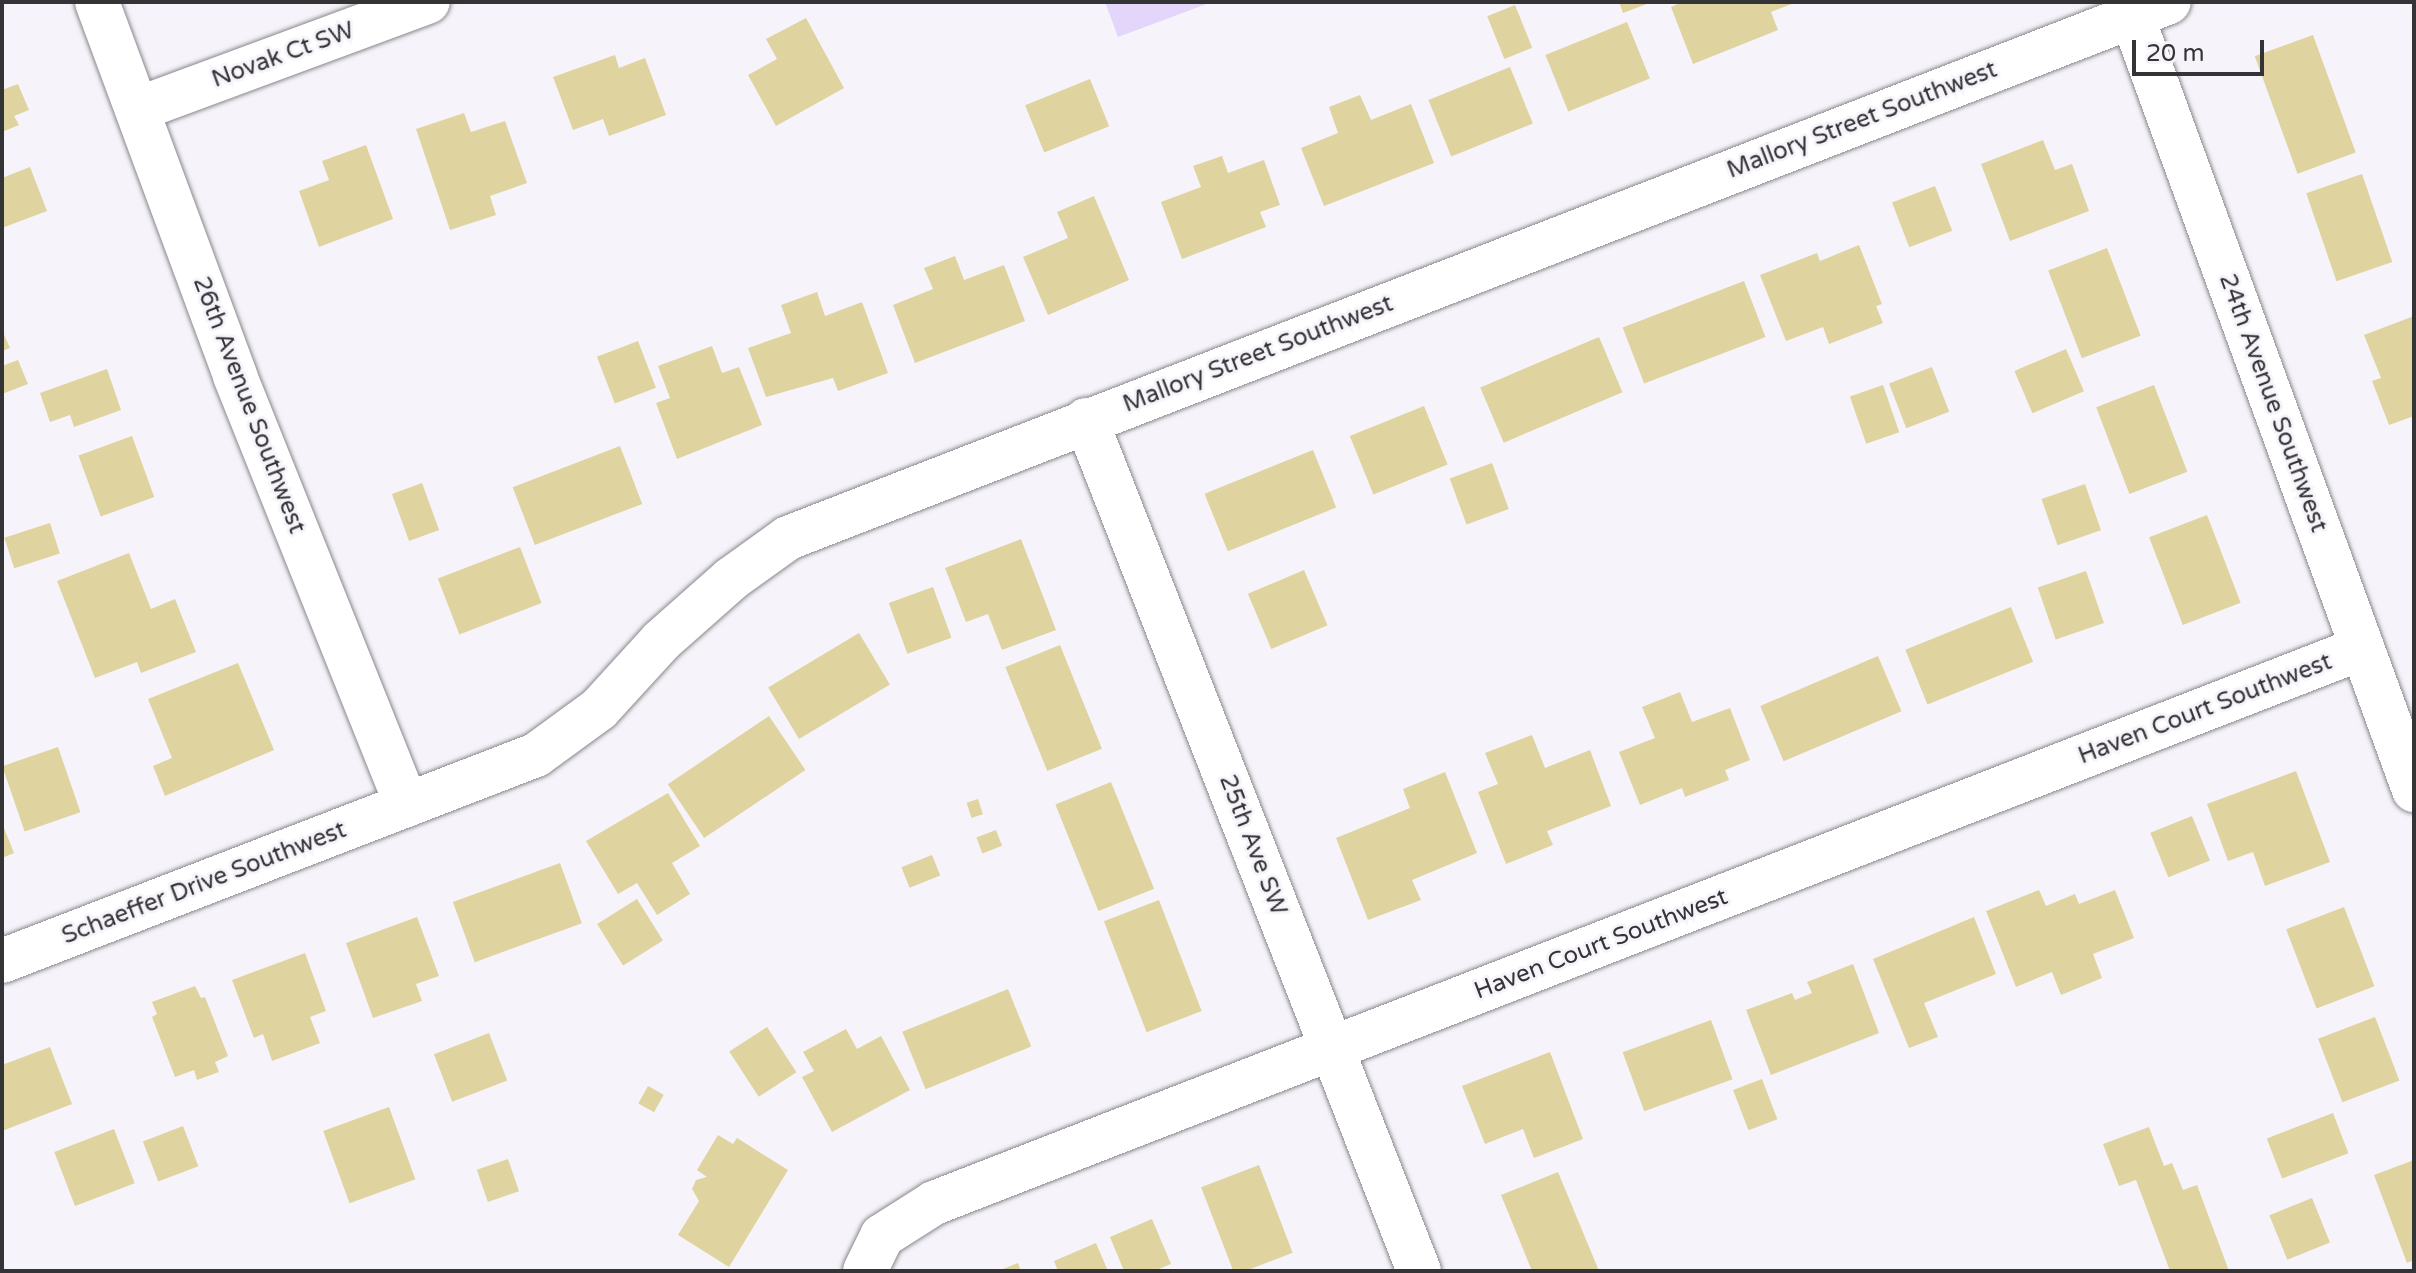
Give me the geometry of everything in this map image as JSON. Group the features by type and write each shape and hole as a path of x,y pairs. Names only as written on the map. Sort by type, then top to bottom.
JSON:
{"street":[{"name":"26th Avenue Southwest","path":"97,2 235,376 407,805"},
{"name":"Novak Ct SW","path":"138,109 428,2"},
{"name":"Mallory Street Southwest","path":"407,805 536,755 599,709 661,641 731,579 788,538 2151,9"},
{"name":"24th Avenue Southwest","path":"2151,9 2362,648 2414,790"},
{"name":"25th Ave SW","path":"1086,420 1419,1271"},
{"name":"Haven Court Southwest","path":"865,1271 882,1236 934,1203 2362,648"},
{"name":"Schaeffer Drive Southwest","path":"2,961 407,805"}],"shaded area":[{"path":"1105,2 1212,2 1118,37"}],"building":[{"path":"1619,2 1652,2 1623,13"},
{"path":"1682,2 1797,2 1771,12 1778,30 1693,64 1671,7"},
{"path":"1515,5 1532,48 1504,59 1487,16"},
{"path":"806,18 844,88 776,126 748,75 777,59 766,39"},
{"path":"1627,22 1650,79 1568,112 1545,55"},
{"path":"2313,35 2356,152 2297,174 2255,56"},
{"path":"615,55 619,68 645,58 666,115 609,136 603,119 573,130 553,77"},
{"path":"1510,67 1533,124 1451,157 1428,100"},
{"path":"1090,79 1109,126 1044,153 1025,105"},
{"path":"18,84 29,110 14,116 19,125 2,132 2,90"},
{"path":"1360,95 1371,120 1411,104 1434,163 1324,206 1301,148 1338,133 1329,107"},
{"path":"464,113 471,132 505,121 527,183 490,196 496,215 450,230 416,129"},
{"path":"2043,140 2055,170 2072,164 2089,211 2010,241 1981,164"},
{"path":"366,145 393,219 319,247 299,191 329,180 322,161"},
{"path":"1222,156 1228,173 1264,160 1280,205 1260,212 1266,227 1182,259 1161,202 1201,187 1193,166"},
{"path":"30,167 47,211 2,228 2,178"},
{"path":"2362,174 2392,262 2336,281 2306,193"},
{"path":"1935,186 1952,231 1909,247 1892,202"},
{"path":"1094,196 1129,280 1048,315 1023,257 1068,238 1057,212"},
{"path":"1859,245 1882,304 1876,306 1883,323 1829,344 1823,327 1786,341 1760,275 1817,253 1820,261"},
{"path":"2107,248 2141,336 2082,358 2048,271"},
{"path":"955,256 964,280 1004,265 1025,321 915,363 893,305 933,289 924,268"},
{"path":"1744,281 1766,337 1644,384 1623,328"},
{"path":"817,292 825,316 862,302 888,373 838,391 833,378 766,397 748,348 791,333 781,305"},
{"path":"2414,316 2414,416 2389,425 2372,381 2381,378 2364,335"},
{"path":"2,330 10,348 2,351"},
{"path":"1599,337 1622,392 1504,443 1480,387"},
{"path":"638,341 656,388 615,403 597,357"},
{"path":"712,346 722,373 739,367 762,425 677,459 656,403 670,398 658,366"},
{"path":"2066,349 2084,391 2032,413 2014,371"},
{"path":"18,360 28,384 2,394 2,366"},
{"path":"1932,367 1949,412 1906,428 1889,383"},
{"path":"107,369 121,410 74,427 70,415 50,422 40,393"},
{"path":"1883,385 1899,432 1866,444 1850,396"},
{"path":"2154,385 2187,472 2129,494 2096,407"},
{"path":"1424,406 1448,464 1373,494 1350,436"},
{"path":"132,436 154,497 101,517 78,455"},
{"path":"620,446 642,504 535,545 513,487"},
{"path":"1313,450 1336,507 1228,551 1205,494"},
{"path":"1492,463 1509,509 1466,524 1450,478"},
{"path":"422,483 439,530 409,541 392,494"},
{"path":"2085,484 2101,530 2057,545 2042,499"},
{"path":"2207,515 2241,603 2183,625 2149,537"},
{"path":"50,523 60,553 14,568 4,538"},
{"path":"1021,539 1056,630 1002,650 988,614 966,622 945,568"},
{"path":"520,547 542,603 459,635 438,579"},
{"path":"129,553 151,609 175,599 196,652 141,673 137,662 95,678 57,581"},
{"path":"1304,570 1327,625 1271,649 1248,594"},
{"path":"2086,571 2104,623 2056,640 2038,588"},
{"path":"933,587 951,638 907,654 889,603"},
{"path":"2011,607 2033,662 1927,704 1905,650"},
{"path":"859,633 890,684 799,739 768,688"},
{"path":"1060,645 1102,749 1047,771 1005,667"},
{"path":"1878,656 1901,711 1784,761 1760,706"},
{"path":"238,663 274,750 165,796 153,766 172,758 148,699"},
{"path":"1680,692 1692,722 1730,708 1750,760 1725,770 1729,780 1685,797 1682,788 1640,805 1619,752 1655,738 1642,707"},
{"path":"769,716 805,770 704,838 668,784"},
{"path":"1532,735 1545,768 1590,750 1611,806 1547,831 1553,845 1506,864 1478,792 1498,784 1485,753"},
{"path":"58,747 80,812 25,831 2,766"},
{"path":"2296,771 2330,862 2265,886 2253,852 2228,861 2207,804"},
{"path":"1445,772 1477,853 1412,880 1421,900 1368,920 1336,838 1410,808 1403,789"},
{"path":"1111,782 1154,889 1098,911 1055,804"},
{"path":"668,793 700,846 672,863 690,894 657,915 637,883 618,894 586,841"},
{"path":"978,799 983,814 972,818 967,803"},
{"path":"2192,816 2210,861 2168,877 2150,833"},
{"path":"2,823 14,853 2,858"},
{"path":"996,830 1002,846 982,853 976,838"},
{"path":"932,855 940,875 910,888 901,867"},
{"path":"560,863 582,923 475,962 453,902"},
{"path":"2039,890 2046,906 2075,894 2079,904 2115,890 2134,938 2093,954 2102,978 2061,995 2052,972 2016,987 1986,911"},
{"path":"637,899 663,941 623,965 597,924"},
{"path":"1159,900 1202,1011 1147,1032 1104,921"},
{"path":"2344,907 2374,986 2317,1009 2286,929"},
{"path":"417,917 439,976 416,984 422,1001 373,1018 346,943"},
{"path":"1974,917 1996,974 1924,1003 1938,1037 1909,1048 1873,959"},
{"path":"305,953 326,1011 310,1017 320,1043 272,1061 263,1034 254,1038 232,980"},
{"path":"1853,964 1879,1033 1771,1075 1746,1010 1792,993 1795,1000 1812,993 1807,982"},
{"path":"195,986 201,998 205,997 228,1056 215,1062 219,1072 197,1080 194,1070 175,1077 152,1017 157,1014 152,1002"},
{"path":"1008,989 1031,1046 926,1089 902,1032"},
{"path":"2375,1017 2399,1080 2342,1102 2318,1039"},
{"path":"1711,1020 1733,1079 1644,1111 1623,1052"},
{"path":"767,1027 796,1072 759,1097 729,1052"},
{"path":"846,1029 857,1049 881,1036 910,1090 832,1132 802,1077 814,1071 803,1052"},
{"path":"489,1033 507,1081 452,1102 434,1054"},
{"path":"50,1047 72,1104 2,1131 2,1065"},
{"path":"1550,1052 1583,1139 1534,1158 1523,1129 1485,1144 1462,1086"},
{"path":"1762,1079 1777,1119 1748,1130 1733,1090"},
{"path":"648,1086 664,1095 654,1112 638,1103"},
{"path":"389,1107 415,1179 350,1203 323,1131"},
{"path":"2333,1113 2348,1153 2282,1179 2267,1138"},
{"path":"183,1126 198,1166 158,1182 143,1141"},
{"path":"2149,1127 2164,1166 2172,1163 2183,1190 2197,1185 2229,1271 2170,1271 2136,1180 2119,1186 2103,1144"},
{"path":"114,1129 135,1183 75,1206 54,1152"},
{"path":"718,1135 733,1144 737,1138 788,1170 729,1267 678,1235 699,1201 692,1189 696,1180 707,1177 697,1170"},
{"path":"508,1159 519,1191 488,1202 477,1170"},
{"path":"2414,1160 2414,1260 2407,1263 2374,1175"},
{"path":"1259,1165 1293,1253 1245,1271 1233,1271 1201,1187"},
{"path":"1558,1172 1599,1271 1532,1271 1501,1195"},
{"path":"2312,1198 2330,1243 2287,1260 2269,1215"},
{"path":"1152,1219 1171,1264 1154,1271 1124,1271 1110,1237"},
{"path":"1096,1243 1108,1271 1058,1271 1054,1261"},
{"path":"1018,1263 1021,1271 998,1271"}]}
